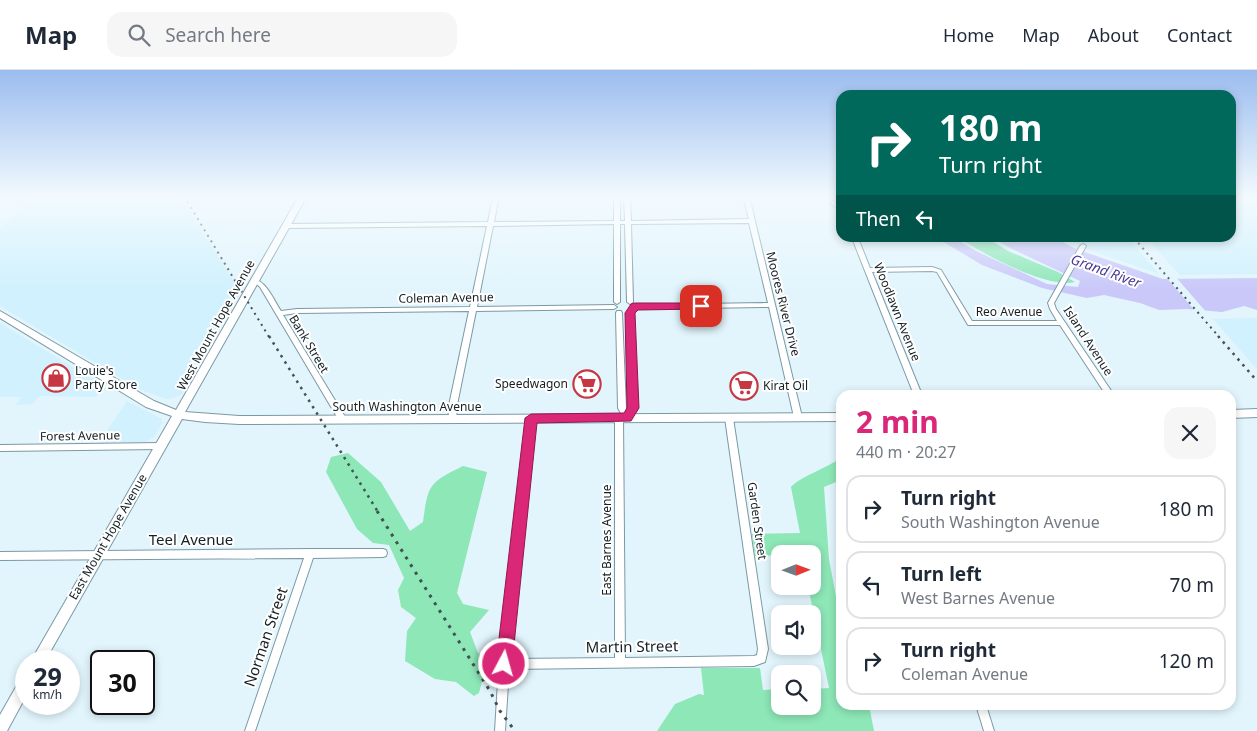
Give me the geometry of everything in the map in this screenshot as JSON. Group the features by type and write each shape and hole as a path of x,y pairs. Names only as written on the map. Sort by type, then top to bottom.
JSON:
{"street":[{"name":"West Mount Hope Avenue","path":"180,414 286,227"},
{"path":"452,419 452,410 489,227"},
{"path":"617,227 617,308 623,418"},
{"path":"623,418 633,408 632,307 628,227"},
{"name":"Moores River Drive","path":"753,227 798,417"},
{"name":"Woodlawn Avenue","path":"856,242 916,390"},
{"name":"Island Avenue","path":"1083,246 1052,299 1053,309 1107,390"},
{"name":"Reo Avenue","path":"867,270 932,269 939,271 966,321 970,323 1063,323"},
{"name":"Bank Street","path":"256,281 262,286 343,420"},
{"path":"617,308 624,301 632,307"},
{"path":"617,308 772,305"},
{"name":"Coleman Avenue","path":"278,314 297,311 617,308"},
{"name":"South Washington Avenue","path":"0,314 150,404 180,414 239,420 836,417"},
{"path":"1236,414 1257,413"},
{"name":"East Mount Hope Avenue","path":"44,650 180,414"},
{"path":"500,731 504,664 531,418"},
{"name":"East Barnes Avenue","path":"620,662 623,418"},
{"name":"Garden Street","path":"729,418 763,649 760,658"},
{"name":"Forest Avenue","path":"0,448 161,446"},
{"name":"Norman Street","path":"250,731 310,553"},
{"name":"Teel Avenue","path":"0,556 383,553"},
{"name":"Martin Street","path":"504,664 754,661 760,658"},
{"path":"0,730 15,703"},
{"path":"983,710 990,731"}],"shaded area":[{"path":"2,227 199,227 241,293 181,395 166,399 139,389 0,306 0,229"},
{"path":"1236,227 1257,227 1257,274 1180,275 1150,242 1236,242"},
{"path":"1071,242 1131,242 1159,274"},
{"path":"1257,318 1257,369 1213,319"},
{"path":"0,323 107,388 95,397 39,396 33,404 16,405 21,397 0,397"},
{"path":"127,401 162,419 162,423 154,437 145,442 99,443"}],"green space":[{"path":"966,242 993,242 1008,251 1058,272 1075,282 1063,283 1032,275 984,253"},
{"path":"348,453 381,482 410,531 423,522 429,492 437,481 463,466 487,472 457,593 463,604 489,610 470,632 478,653 488,658 479,693 474,696 456,682 435,679 405,661 407,631 416,618 401,607 398,590 404,578 389,545 373,543 357,529 326,472 331,457"},
{"path":"836,461 836,482 824,487 829,559 836,597 836,710 870,710 874,731 657,731 675,704 699,694 704,695 701,668 760,668 763,690 771,690 771,715 821,715 821,688 829,688 821,649 821,605 812,605 810,595 821,595 821,545 771,545 771,555 755,556 752,534 800,533 791,487"}],"water":[{"name":"Grand River","path":"944,242 961,242 974,250 1047,284 1078,287 1080,281 1000,242 1063,242 1076,249 1163,279 1257,278 1257,310 1244,306 1222,312 1187,309 1159,310 1140,303 1104,295 1087,298 1042,288 982,265"}],"pier":[{"path":"1165,276 1175,276 1207,313 1196,312"}],"railway":[{"path":"203,227 269,337"},
{"path":"1137,242 1219,337"},
{"path":"269,336 378,512"},
{"path":"1218,336 1257,381"},
{"path":"377,511 490,691 500,711 515,731"}],"place":[{"name":"Louie's Party Store","path":"56,378"},
{"name":"Speedwagon","path":"587,384"},
{"name":"Kirat Oil","path":"744,386"}],"route":[{"path":"504,664 531,418 627,418 633,408 630,313 635,307 701,306"}]}
